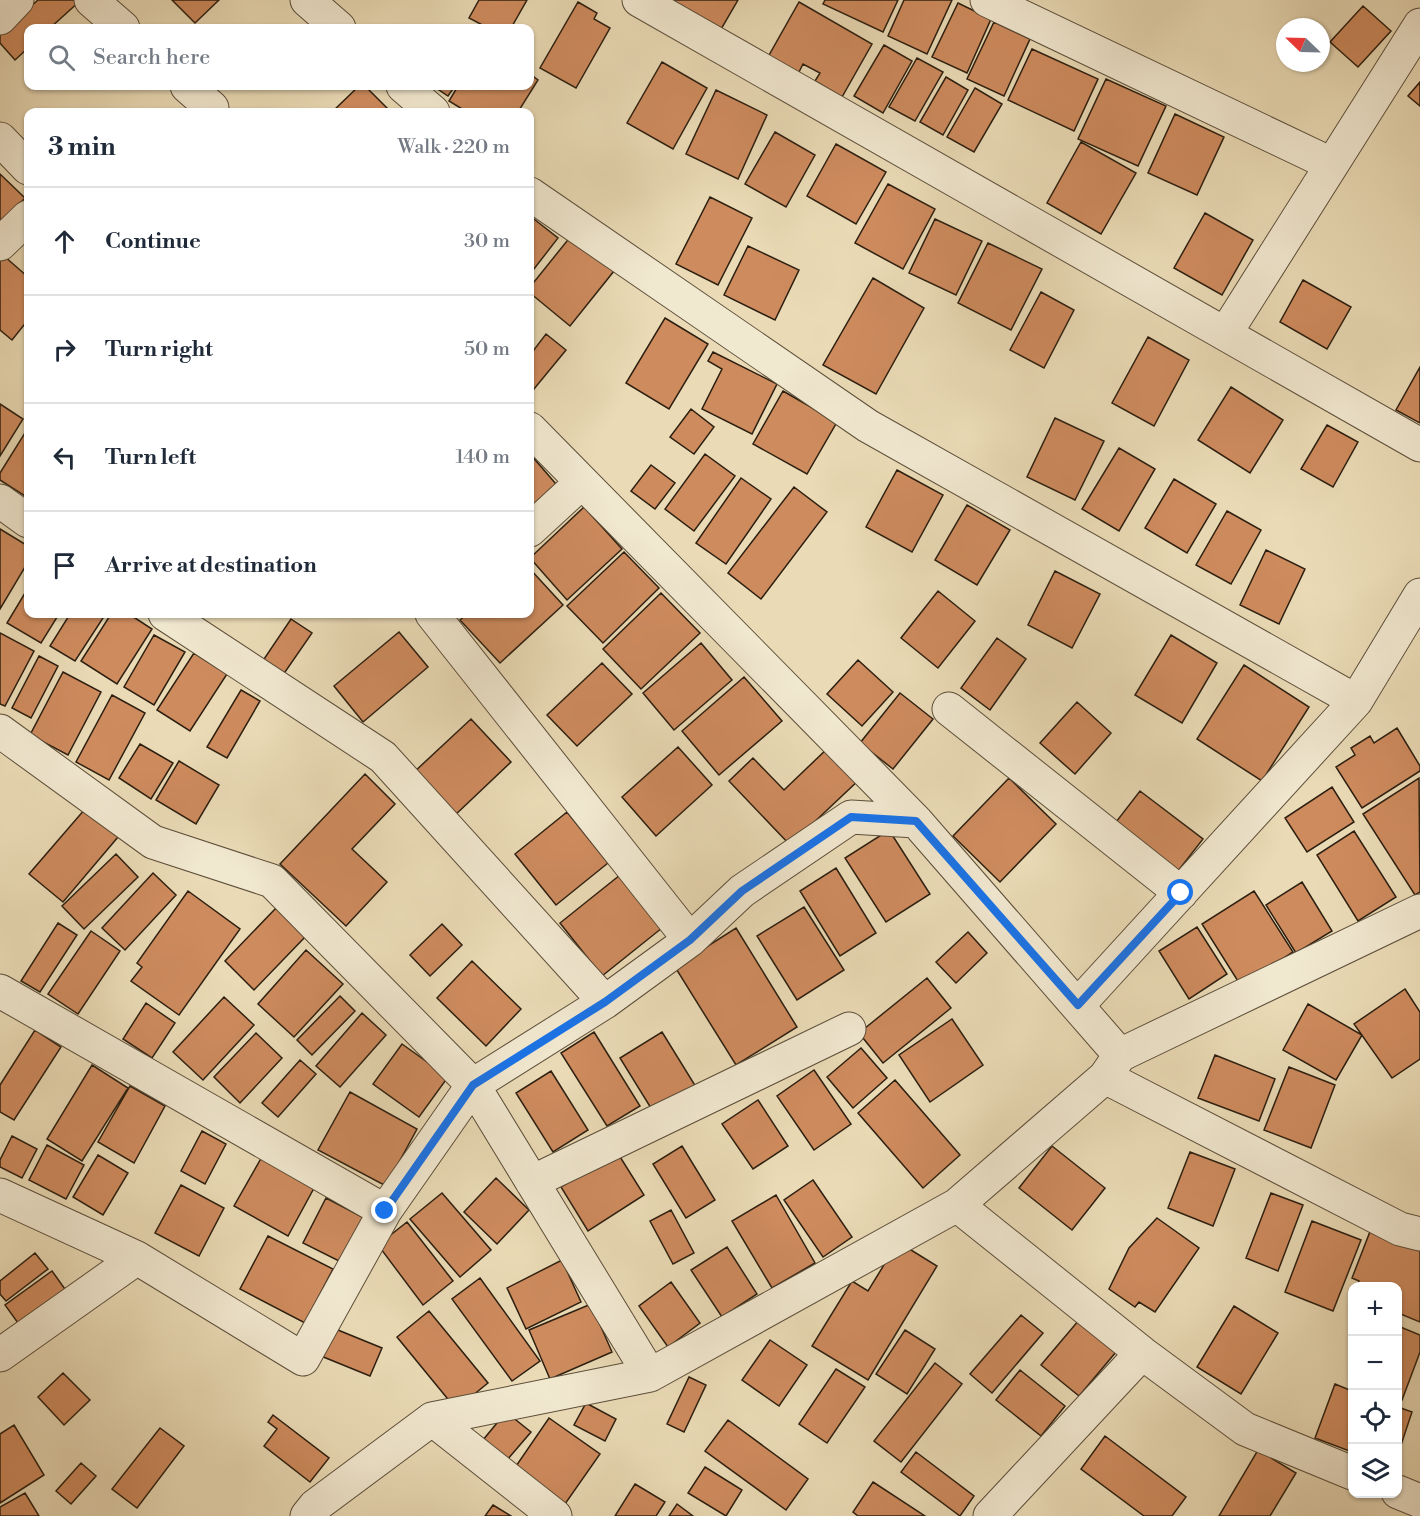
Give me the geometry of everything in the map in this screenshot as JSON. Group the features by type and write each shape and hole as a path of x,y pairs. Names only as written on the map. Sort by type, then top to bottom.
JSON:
{"street":[{"path":"0,18 17,0"},
{"path":"91,0 118,24"},
{"path":"307,0 334,24"},
{"path":"639,0 1420,445"},
{"path":"987,0 1331,164"},
{"path":"1225,334 1420,25"},
{"path":"192,90 212,108"},
{"path":"408,90 429,108"},
{"path":"0,139 24,164"},
{"path":"534,197 868,426 1356,701"},
{"path":"0,244 24,222"},
{"path":"534,433 916,821 1078,1005 1112,1066 1400,1229 1420,1234"},
{"path":"534,526 582,482"},
{"path":"0,501 24,518"},
{"path":"1078,1005 1356,701 1420,595"},
{"path":"178,618 383,757 605,1002"},
{"path":"438,618 690,940"},
{"path":"949,709 1181,893"},
{"path":"0,731 153,842 272,881 473,1085 650,1375"},
{"path":"0,1195 137,1258 303,1359 385,1211 473,1085 605,1002 690,940 742,891 851,817 916,821"},
{"path":"307,1516 315,1506 432,1419 650,1375 957,1205 1112,1066 1420,911"},
{"path":"0,990 385,1211"},
{"path":"532,1182 849,1029"},
{"path":"957,1205 1142,1353 1245,1429 1348,1471"},
{"path":"0,1355 137,1258"},
{"path":"990,1516 1142,1353"},
{"path":"432,1419 555,1516"},
{"path":"1402,1494 1420,1501"}],"building":[{"path":"38,0 81,0 54,24 24,24 24,52 15,60 0,43 0,34"},
{"path":"172,0 219,0 195,23"},
{"path":"479,0 527,0 513,24 480,24 469,18"},
{"path":"665,0 738,0 720,31"},
{"path":"825,0 898,0 883,32 823,4"},
{"path":"904,0 952,0 927,54 888,36"},
{"path":"578,2 597,13 594,19 610,28 576,88 540,68"},
{"path":"799,2 872,44 842,97 815,81 820,73 803,64 798,74 768,57"},
{"path":"958,3 991,19 967,73 932,57"},
{"path":"1363,6 1391,31 1358,67 1330,42"},
{"path":"994,22 1030,39 1004,96 967,79"},
{"path":"884,45 912,61 883,113 854,96"},
{"path":"1032,49 1098,79 1074,131 1008,100"},
{"path":"917,58 943,72 915,121 889,107"},
{"path":"662,62 707,88 673,149 627,123"},
{"path":"946,77 968,90 943,135 920,122"},
{"path":"1106,79 1166,106 1138,166 1078,139"},
{"path":"1420,82 1420,106 1408,96"},
{"path":"975,88 1002,104 974,152 947,137"},
{"path":"355,90 369,90 387,108 336,108"},
{"path":"439,90 452,90 448,96"},
{"path":"456,90 532,90 520,108 460,108 449,101"},
{"path":"716,90 767,115 738,179 686,154"},
{"path":"1175,114 1224,137 1197,195 1148,173"},
{"path":"775,132 815,155 786,207 745,184"},
{"path":"1081,142 1136,173 1101,234 1047,203"},
{"path":"836,144 886,172 856,224 807,196"},
{"path":"0,174 24,199 0,224"},
{"path":"888,184 935,209 903,269 855,243"},
{"path":"710,197 752,218 718,285 676,264"},
{"path":"1205,213 1253,240 1222,295 1174,268"},
{"path":"534,219 558,238 534,269"},
{"path":"935,219 982,241 956,295 909,273"},
{"path":"571,236 614,271 570,326 534,296 534,282"},
{"path":"988,243 1042,269 1011,330 958,303"},
{"path":"748,246 799,270 775,320 724,295"},
{"path":"4,256 24,274 24,325 12,340 0,330 0,261"},
{"path":"873,278 924,308 876,394 823,365"},
{"path":"1303,280 1351,307 1327,349 1280,322"},
{"path":"1041,292 1074,310 1044,368 1010,350"},
{"path":"665,318 708,344 669,409 626,383"},
{"path":"546,334 566,350 534,389 534,350"},
{"path":"1148,337 1189,360 1154,426 1112,403"},
{"path":"713,352 777,384 752,434 702,409 722,369 708,361"},
{"path":"1420,367 1420,423 1396,410"},
{"path":"1231,387 1283,420 1250,473 1198,440"},
{"path":"783,391 837,422 807,474 753,444"},
{"path":"0,404 23,419 0,456"},
{"path":"691,409 714,427 694,454 670,437"},
{"path":"1055,418 1104,441 1075,500 1027,477"},
{"path":"1327,425 1358,442 1333,487 1301,469"},
{"path":"24,434 24,495 0,480 0,473"},
{"path":"1119,448 1155,469 1119,531 1082,509"},
{"path":"705,454 735,476 694,531 665,509"},
{"path":"534,459 556,484 534,504"},
{"path":"651,465 675,483 655,509 631,491"},
{"path":"897,470 943,495 912,552 866,527"},
{"path":"741,478 771,499 726,564 696,543"},
{"path":"1174,479 1216,504 1187,553 1145,528"},
{"path":"794,487 827,512 761,599 728,573"},
{"path":"967,505 1010,530 977,585 935,560"},
{"path":"584,507 622,549 567,600 534,563 534,554"},
{"path":"1227,511 1261,530 1231,584 1196,565"},
{"path":"0,529 24,544 24,569 0,609"},
{"path":"1266,550 1305,569 1279,624 1240,605"},
{"path":"624,552 659,588 603,643 567,606"},
{"path":"1055,571 1100,594 1072,648 1028,625"},
{"path":"534,573 563,605 500,663 460,620 462,618 534,618"},
{"path":"938,591 975,621 938,668 901,638"},
{"path":"661,593 700,633 641,689 603,649"},
{"path":"24,595 24,618 57,618 41,643 7,623"},
{"path":"68,618 103,618 75,661 50,646"},
{"path":"108,618 135,618 152,629 117,684 81,661"},
{"path":"291,619 312,633 283,675 262,662"},
{"path":"399,632 428,667 363,722 334,686"},
{"path":"0,633 34,651 5,706 0,704"},
{"path":"154,635 185,652 154,705 124,687"},
{"path":"1171,635 1217,663 1182,723 1135,695"},
{"path":"997,638 1026,659 990,710 961,688"},
{"path":"701,643 732,680 674,730 643,693"},
{"path":"194,653 227,674 190,731 157,710"},
{"path":"39,656 58,666 31,718 12,708"},
{"path":"858,660 893,692 862,726 827,694"},
{"path":"602,663 632,694 577,746 547,715"},
{"path":"1244,665 1309,707 1262,781 1197,739"},
{"path":"63,672 101,692 68,755 30,735"},
{"path":"744,677 782,721 719,775 682,731"},
{"path":"241,690 260,701 227,758 207,747"},
{"path":"900,693 933,719 893,769 860,743"},
{"path":"112,695 145,713 109,780 76,762"},
{"path":"1077,702 1111,733 1075,774 1040,743"},
{"path":"471,719 511,762 452,818 412,774"},
{"path":"1397,728 1420,766 1420,771 1362,808 1336,767 1355,755 1351,748 1370,736 1374,743"},
{"path":"140,744 173,763 151,799 119,778"},
{"path":"830,746 861,778 790,845 729,781 753,758 784,790"},
{"path":"678,747 712,785 656,836 622,797"},
{"path":"179,761 219,785 196,824 156,800"},
{"path":"365,774 395,804 352,849 387,882 346,926 280,864"},
{"path":"1009,778 1056,824 1000,882 953,836"},
{"path":"1419,778 1420,892 1415,895 1363,814"},
{"path":"1332,787 1354,822 1307,852 1285,818"},
{"path":"1140,791 1203,839 1178,871 1116,822"},
{"path":"85,809 118,837 63,902 29,874"},
{"path":"567,812 608,863 556,905 515,854"},
{"path":"889,830 930,894 886,922 845,858"},
{"path":"1354,831 1396,897 1358,921 1317,855"},
{"path":"116,854 138,877 84,929 62,906"},
{"path":"836,868 876,933 840,956 800,891"},
{"path":"153,873 176,895 125,950 102,928"},
{"path":"620,875 662,928 602,976 560,923"},
{"path":"1302,882 1332,931 1296,953 1266,905"},
{"path":"188,891 240,929 179,1015 131,981 142,967 137,963"},
{"path":"1254,891 1293,952 1241,986 1202,924"},
{"path":"804,907 844,970 797,1000 757,936"},
{"path":"276,908 306,936 254,990 225,961"},
{"path":"58,923 77,935 40,992 21,981"},
{"path":"442,924 462,945 430,976 410,955"},
{"path":"1197,927 1227,974 1189,999 1159,951"},
{"path":"736,928 797,1027 736,1065 675,967"},
{"path":"91,931 120,951 78,1014 48,994"},
{"path":"968,932 987,953 956,983 936,962"},
{"path":"306,950 343,984 294,1037 258,1004"},
{"path":"472,961 521,1009 486,1046 437,998"},
{"path":"927,978 951,1008 883,1063 859,1033"},
{"path":"1405,989 1420,1012 1420,1059 1392,1078 1354,1024"},
{"path":"340,996 355,1011 312,1055 297,1040"},
{"path":"224,997 254,1025 203,1080 173,1052"},
{"path":"146,1003 175,1023 152,1058 123,1039"},
{"path":"1308,1004 1362,1035 1336,1080 1283,1050"},
{"path":"362,1013 386,1035 340,1087 316,1066"},
{"path":"952,1019 983,1065 930,1102 899,1055"},
{"path":"35,1030 61,1047 14,1120 0,1112 0,1085"},
{"path":"594,1032 640,1106 607,1126 561,1053"},
{"path":"662,1032 696,1087 654,1113 620,1058"},
{"path":"256,1033 282,1058 240,1103 214,1077"},
{"path":"402,1044 448,1077 419,1117 373,1084"},
{"path":"861,1048 887,1078 853,1108 827,1077"},
{"path":"1215,1055 1275,1079 1259,1121 1198,1098"},
{"path":"300,1060 316,1074 278,1117 262,1103"},
{"path":"92,1065 128,1088 82,1161 47,1139"},
{"path":"1289,1067 1335,1085 1311,1148 1264,1130"},
{"path":"814,1070 851,1124 814,1150 777,1096"},
{"path":"551,1071 588,1130 553,1152 516,1093"},
{"path":"895,1080 960,1155 923,1188 858,1113"},
{"path":"130,1086 165,1106 134,1163 98,1142"},
{"path":"350,1092 417,1129 386,1186 318,1150"},
{"path":"758,1100 788,1146 753,1169 722,1124"},
{"path":"202,1131 226,1144 205,1184 181,1171"},
{"path":"12,1136 37,1149 22,1178 0,1167 0,1160"},
{"path":"47,1145 84,1165 66,1199 29,1180"},
{"path":"682,1146 715,1200 686,1218 653,1164"},
{"path":"1052,1146 1105,1188 1072,1230 1019,1188"},
{"path":"267,1148 320,1177 288,1236 234,1206"},
{"path":"617,1152 644,1195 588,1231 561,1187"},
{"path":"1190,1152 1235,1169 1213,1226 1168,1208"},
{"path":"98,1155 128,1173 103,1215 73,1197"},
{"path":"496,1178 529,1210 497,1244 464,1212"},
{"path":"813,1180 852,1237 823,1257 784,1200"},
{"path":"181,1185 224,1208 199,1256 155,1233"},
{"path":"442,1193 491,1250 460,1277 410,1219"},
{"path":"1271,1193 1303,1205 1278,1271 1246,1258"},
{"path":"776,1195 815,1263 772,1288 732,1221"},
{"path":"326,1198 368,1220 345,1264 303,1243"},
{"path":"671,1210 694,1253 673,1264 650,1221"},
{"path":"1157,1218 1199,1248 1155,1312 1139,1302 1135,1307 1109,1289 1129,1248"},
{"path":"1312,1221 1361,1240 1333,1311 1285,1292"},
{"path":"407,1222 453,1281 423,1305 378,1245"},
{"path":"1371,1229 1420,1247 1420,1322 1402,1315 1402,1282 1359,1282 1352,1278"},
{"path":"268,1236 333,1269 305,1323 240,1289"},
{"path":"898,1242 937,1266 868,1380 812,1346 852,1281 868,1291"},
{"path":"727,1247 757,1294 722,1317 691,1270"},
{"path":"35,1253 48,1269 6,1301 0,1294 0,1281"},
{"path":"562,1260 581,1302 526,1329 507,1288"},
{"path":"52,1271 70,1296 23,1330 5,1305"},
{"path":"480,1278 540,1361 512,1381 452,1299"},
{"path":"671,1282 700,1323 668,1347 639,1306"},
{"path":"591,1304 612,1352 550,1379 529,1330"},
{"path":"1234,1306 1278,1333 1241,1394 1197,1367"},
{"path":"429,1311 488,1383 456,1409 397,1337"},
{"path":"1021,1315 1043,1333 992,1393 970,1374"},
{"path":"1079,1320 1116,1352 1079,1396 1041,1365"},
{"path":"333,1328 382,1348 370,1376 321,1356"},
{"path":"1402,1328 1420,1335 1420,1352 1402,1400"},
{"path":"905,1330 935,1349 907,1394 876,1374"},
{"path":"770,1340 807,1365 779,1406 742,1380"},
{"path":"935,1363 962,1384 901,1462 874,1441"},
{"path":"836,1369 865,1387 827,1443 799,1424"},
{"path":"1020,1370 1065,1406 1041,1436 996,1400"},
{"path":"63,1373 90,1400 64,1425 38,1397"},
{"path":"689,1377 706,1385 684,1432 667,1424"},
{"path":"1335,1384 1348,1389 1348,1450 1315,1438"},
{"path":"586,1403 616,1419 605,1441 574,1425"},
{"path":"1402,1408 1412,1412 1402,1442"},
{"path":"506,1412 531,1432 507,1460 483,1440"},
{"path":"273,1415 329,1458 310,1482 264,1446 277,1429 268,1422"},
{"path":"549,1418 600,1454 565,1504 514,1469"},
{"path":"728,1420 808,1479 786,1510 705,1451"},
{"path":"14,1425 44,1475 0,1503 0,1434"},
{"path":"160,1428 184,1446 137,1508 112,1489"},
{"path":"1105,1436 1186,1497 1172,1516 1144,1516 1081,1469"},
{"path":"1258,1450 1296,1473 1270,1516 1219,1516"},
{"path":"916,1452 974,1496 960,1516 901,1472"},
{"path":"81,1463 96,1476 71,1504 56,1491"},
{"path":"705,1467 742,1490 726,1516 688,1493"},
{"path":"873,1482 925,1516 858,1516 853,1512"},
{"path":"635,1484 665,1502 656,1516 615,1516"},
{"path":"25,1493 39,1516 0,1516 0,1507"},
{"path":"677,1504 693,1516 669,1516"},
{"path":"493,1505 511,1516 485,1516"}],"route":[{"path":"385,1211 473,1085 605,1002 690,940 742,891 851,817 916,821 1078,1005 1181,893"}]}
